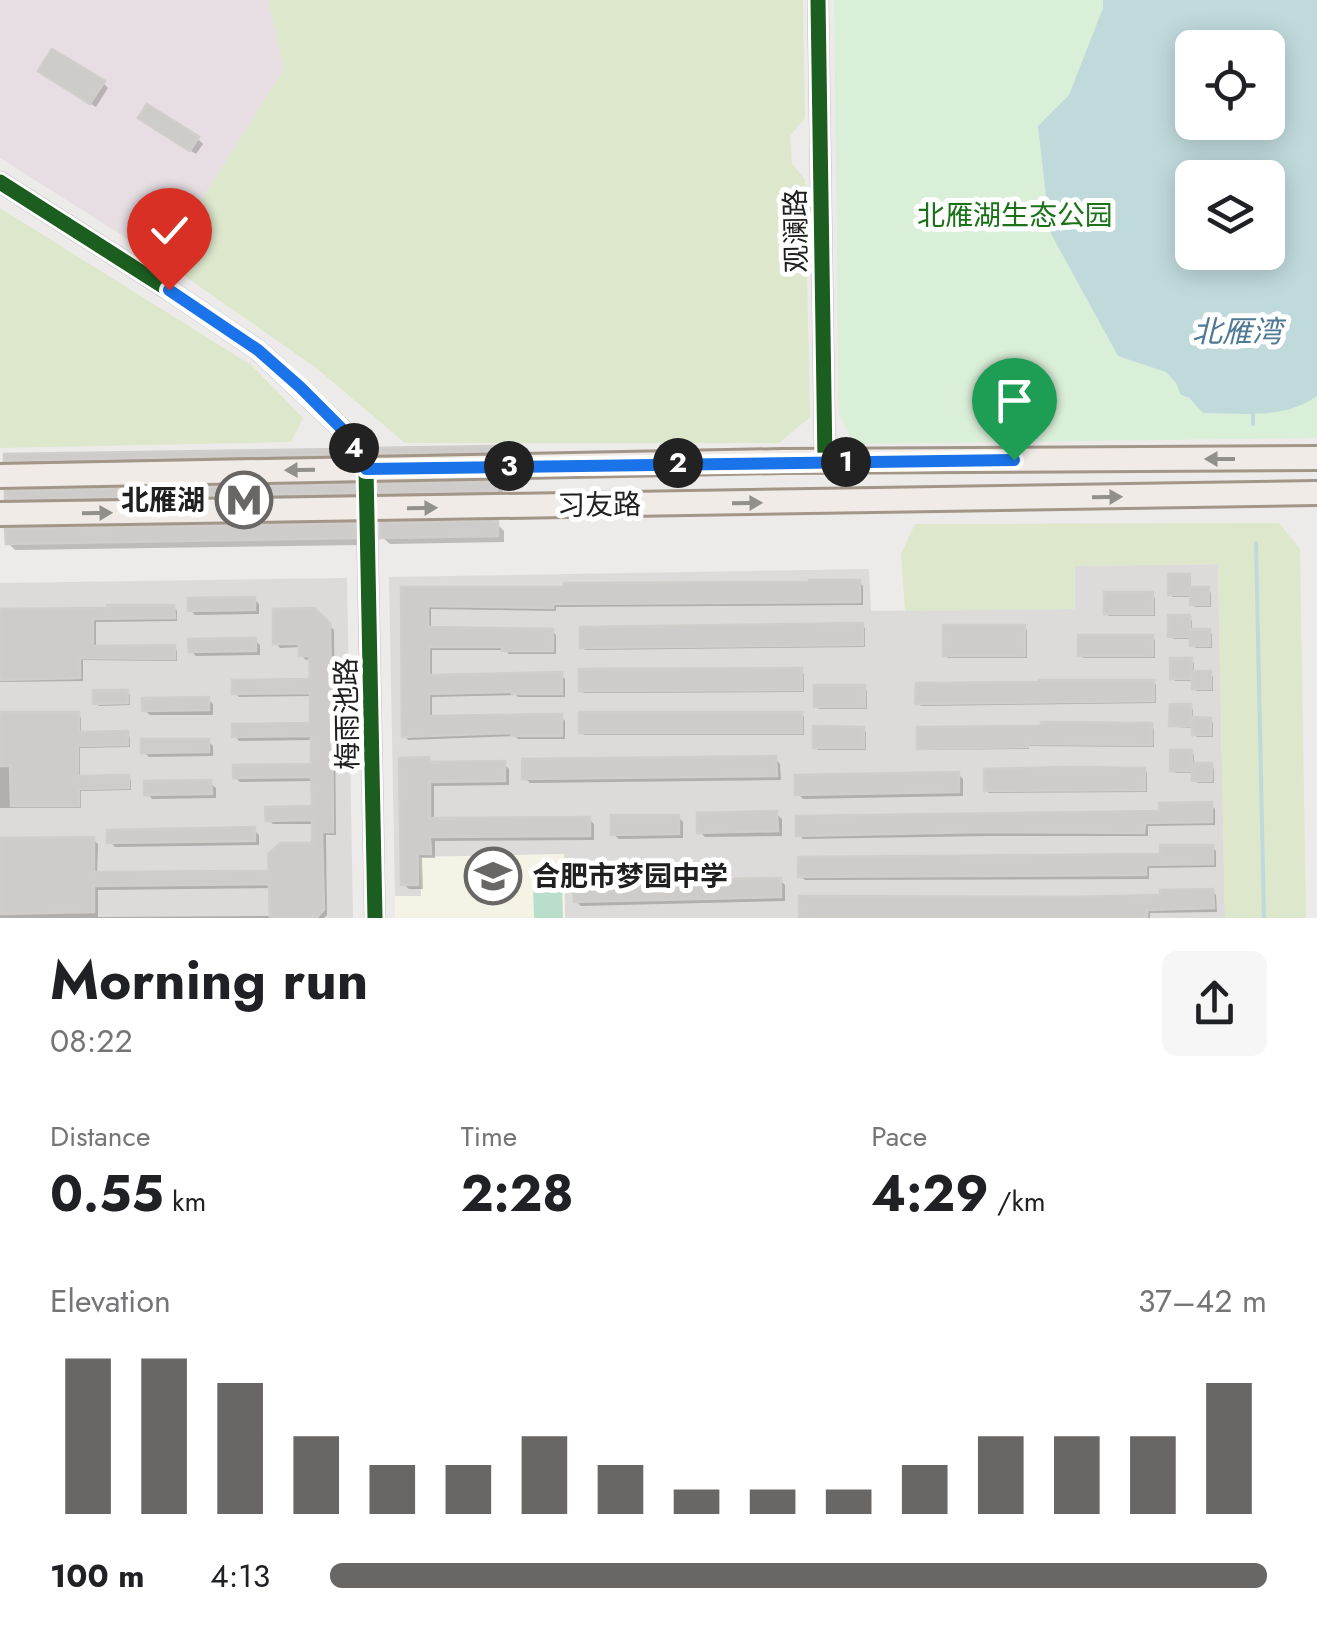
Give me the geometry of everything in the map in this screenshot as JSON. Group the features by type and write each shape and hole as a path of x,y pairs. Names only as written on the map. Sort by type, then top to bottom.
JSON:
{"main road":[{"name":"习友路","path":"0,476 1317,458"},
{"name":"习友路","path":"0,514 1317,493"}],"street":[{"name":"观澜路","path":"818,0 825,462"},
{"path":"0,182 258,350 343,430 366,469"},
{"name":"梅雨池路","path":"366,469 375,918"}],"shaded area":[{"path":"0,0 268,0 284,69 163,261 0,158"},
{"path":"1218,564 1225,918 565,918 563,854 421,857 421,896 395,896 389,577 869,569 871,611 1074,609 1075,566"},
{"path":"347,578 353,918 0,918 0,583"},
{"name":"合肥市梦园中学","path":"564,854 565,918 395,918 395,896 421,896 420,857"}],"green space":[{"path":"268,0 803,0 805,118 790,136 792,163 805,180 810,417 779,443 405,443 315,367 163,261 284,69"},
{"name":"北雁湖生态公园","path":"834,0 1317,0 1317,438 854,444 839,414"},
{"path":"0,208 251,365 303,418 291,442 0,448"},
{"path":"1279,523 1300,549 1306,918 1225,918 1218,564 1075,566 1075,609 905,611 901,554 915,524"},
{"path":"533,888 562,888 563,918 534,918"}],"water":[{"name":"北雁湾","path":"1103,0 1317,0 1317,396 1276,412 1203,413 1166,372 1118,356 1050,232 1038,126 1069,95"}],"building":[{"path":"52,49 105,81 90,104 38,71"},
{"path":"147,104 199,137 190,151 138,118"},
{"path":"496,446 497,451 372,454 368,448"},
{"path":"339,449 343,454 4,461 4,454"},
{"path":"497,481 497,491 379,493 379,484"},
{"path":"354,484 354,493 5,499 5,491"},
{"path":"498,521 498,536 380,538 380,523"},
{"path":"355,523 355,538 6,544 5,529"},
{"path":"1168,574 1190,574 1189,595 1168,595"},
{"path":"860,580 860,602 553,604 553,608 428,606 428,627 553,629 553,651 429,647 429,675 562,672 562,694 429,694 429,716 562,714 562,736 511,733 402,737 401,587"},
{"path":"1190,587 1209,587 1209,605 1190,605"},
{"path":"1104,592 1153,592 1153,614 1104,614"},
{"path":"255,597 255,610 188,611 188,598"},
{"path":"174,605 175,618 93,619 93,646 175,645 175,659 80,658 80,678 0,680 0,609"},
{"path":"314,608 330,623 333,832 322,832 324,910 316,918 270,918 269,884 94,886 94,912 0,914 0,838 94,837 94,872 269,871 268,854 280,843 312,843 312,820 266,821 265,807 312,806 311,777 233,778 233,765 311,764 311,736 232,737 232,724 310,723 310,693 232,694 232,680 310,679 309,656 299,656 299,644 273,644 273,609"},
{"path":"1168,615 1190,615 1190,637 1168,637"},
{"path":"863,623 863,645 580,648 580,627"},
{"path":"943,625 1025,625 1025,656 943,656"},
{"path":"1190,629 1210,629 1210,646 1190,646"},
{"path":"1078,635 1153,635 1153,656 1078,656"},
{"path":"256,638 256,651 189,652 188,639"},
{"path":"1170,658 1192,658 1192,679 1170,679"},
{"path":"802,668 802,690 579,691 579,669"},
{"path":"1192,671 1211,671 1211,689 1192,689"},
{"path":"1154,680 1154,701 915,704 916,683"},
{"path":"814,685 865,685 865,707 814,707"},
{"path":"93,690 128,690 128,703 93,704"},
{"path":"209,697 209,710 142,711 142,698"},
{"path":"1170,704 1191,704 1191,726 1169,726"},
{"path":"0,712 79,712 79,732 128,731 128,745 78,746 78,776 129,775 129,788 79,789 79,806 11,806 10,766 0,766"},
{"path":"579,712 802,712 802,733 579,733"},
{"path":"1192,717 1211,718 1211,735 1192,735"},
{"path":"1041,722 1152,723 1152,745 1028,744 917,749 917,727 1041,726"},
{"path":"813,726 864,727 864,748 813,748"},
{"path":"141,739 209,739 209,752 141,753"},
{"path":"1170,750 1192,750 1192,771 1170,771"},
{"path":"776,756 777,776 522,779 522,759"},
{"path":"429,757 430,762 505,761 505,781 430,782 430,818 590,817 590,836 430,837 431,854 418,854 418,885 401,885 399,758"},
{"path":"1192,763 1212,763 1212,781 1192,781"},
{"path":"1145,768 1145,790 984,791 984,769"},
{"path":"959,772 959,792 795,795 795,775"},
{"path":"211,780 212,794 144,795 144,781"},
{"path":"1212,802 1212,822 1145,823 1144,833 796,836 796,816 1159,811 1159,803"},
{"path":"777,811 778,831 697,833 697,813"},
{"path":"611,815 679,815 679,834 611,835"},
{"path":"255,827 255,841 107,843 107,830"},
{"path":"1160,845 1213,845 1213,864 1146,865 1146,875 798,877 798,857 1160,854"},
{"path":"781,878 781,897 574,902 573,882"},
{"path":"1213,889 1214,908 1147,910 1147,917 799,917 799,896 1071,897 1160,895 1160,890"}],"waterway":[{"path":"1178,382 1182,393 1190,396"},
{"path":"1253,409 1253,424"},
{"path":"1256,543 1264,918"}],"cycle path":[{"path":"818,0 825,462"},
{"path":"0,182 258,350 343,430 366,469 375,918"}],"place":[{"name":"北雁湖","path":"244,500"},
{"name":"合肥市梦园中学","path":"493,876"}],"route":[{"path":"169,290 258,350 300,387 343,430 366,469 1014,460"}]}
